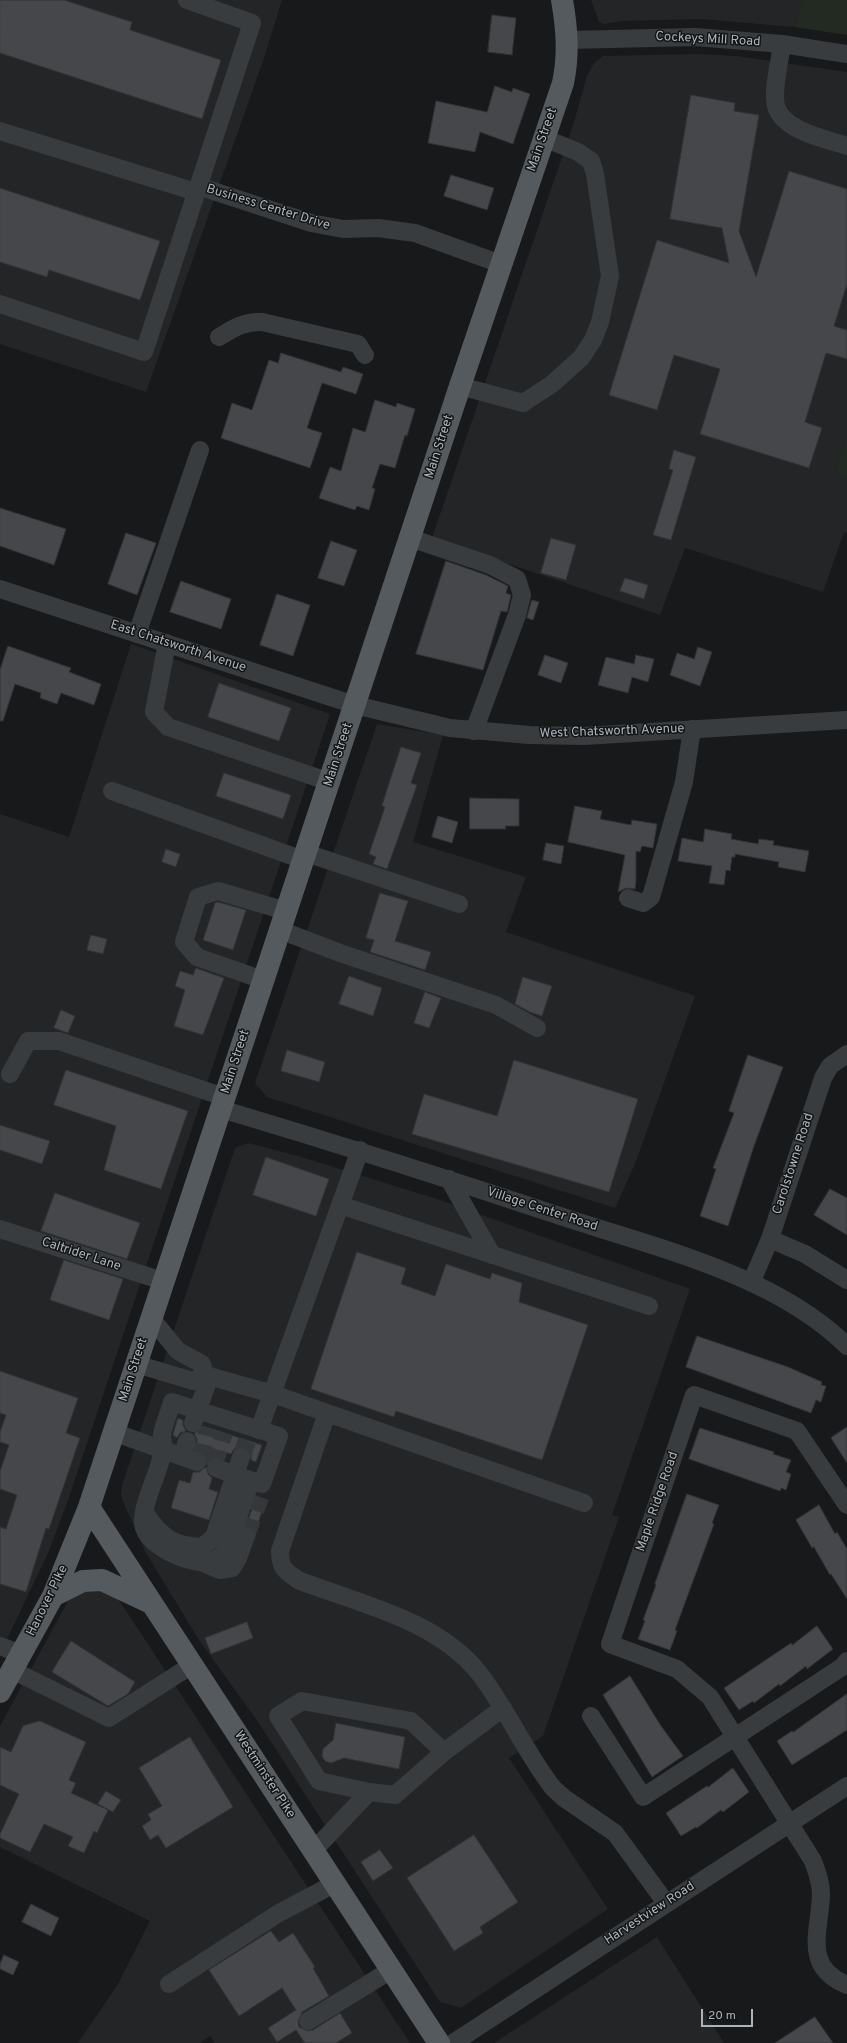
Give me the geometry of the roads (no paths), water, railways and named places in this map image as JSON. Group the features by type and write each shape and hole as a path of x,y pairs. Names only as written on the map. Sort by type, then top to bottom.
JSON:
{"main road":[{"name":"Main Street","path":"89,1507 460,386 563,83 567,61 568,40 562,0"},
{"name":"Hanover Pike","path":"0,1692 53,1596 89,1507"},
{"name":"Westminster Pike","path":"89,1507 439,2043"},
{"path":"53,1596 83,1582 92,1580 111,1583 151,1603"}],"street":[{"path":"0,304 144,352 252,23 187,0"},
{"name":"Cockeys Mill Road","path":"568,40 695,37 782,44 847,54"},
{"path":"782,44 776,92 776,106 782,116 791,126 805,133 847,146"},
{"name":"Business Center Drive","path":"0,131 311,223 330,228 378,228 415,233 501,264"},
{"path":"460,386 524,403 552,384 581,358 593,340 600,322 610,276 595,174 591,161 578,152 544,138"},
{"path":"219,337 241,324 250,321 262,322 358,344 365,355"},
{"path":"137,634 200,450"},
{"path":"410,538 490,565 517,579 522,596 517,615 492,686 474,731"},
{"name":"East Chatsworth Avenue","path":"0,589 355,705"},
{"path":"167,644 154,712 168,727 330,782"},
{"name":"West Chatsworth Avenue","path":"355,705 450,728 529,735 584,736 847,720"},
{"path":"628,898 643,903 651,897 684,782 692,730"},
{"path":"112,791 305,857 459,904"},
{"path":"263,980 197,957 184,942 198,897 218,891 283,921 340,953 496,1005 537,1028"},
{"name":"Village Center Road","path":"10,1074 28,1041 59,1041 223,1103 681,1256 751,1282 786,1299 814,1318 847,1346"},
{"name":"Carolstowne Road","path":"751,1282 770,1239 823,1078 830,1066 847,1054"},
{"path":"203,1563 219,1559 226,1550 252,1484 250,1439 272,1394 360,1150"},
{"path":"449,1179 492,1255"},
{"path":"340,1205 649,1306"},
{"name":"Caltrider Lane","path":"0,1229 163,1281"},
{"path":"770,1239 805,1254 847,1280"},
{"path":"151,1318 178,1351 202,1364 207,1376 211,1422"},
{"path":"136,1364 193,1381 207,1376 272,1394 584,1503"},
{"name":"Maple Ridge Road","path":"847,1505 797,1431 694,1395 610,1644 653,1659 683,1674 710,1697 736,1736 813,1861 820,1877 821,1894 816,1942 818,1960 827,1973 838,1981 847,1985"},
{"path":"145,1513 164,1537 184,1546 202,1547 214,1537 252,1484 279,1436 250,1439 211,1422 172,1402 162,1435 163,1450 145,1513 143,1524 155,1543 168,1552 220,1570 232,1568 238,1558 246,1536"},
{"path":"327,1413 280,1551 280,1564 287,1572 298,1580 403,1619 428,1631 450,1647 478,1672 554,1788 564,1798 615,1833 666,1903"},
{"path":"113,1432 163,1450 188,1453"},
{"path":"216,1468 252,1484"},
{"path":"0,1646 17,1662 109,1718 192,1665"},
{"path":"591,1716 644,1797 842,1667 847,1661"},
{"path":"444,1752 411,1721 302,1701 278,1716 319,1781 368,1792 395,1795 444,1752 503,1708"},
{"name":"Harvestview Road","path":"453,2043 847,1786"},
{"path":"313,1851 368,1792"},
{"path":"169,1984 279,1913 334,1884"},
{"path":"308,2021 391,1970"}],"tunnel":[{"path":"200,1462 208,1428"},
{"path":"213,1467 224,1433"},
{"path":"241,1457 247,1441"},
{"path":"246,1536 260,1497"}]}
